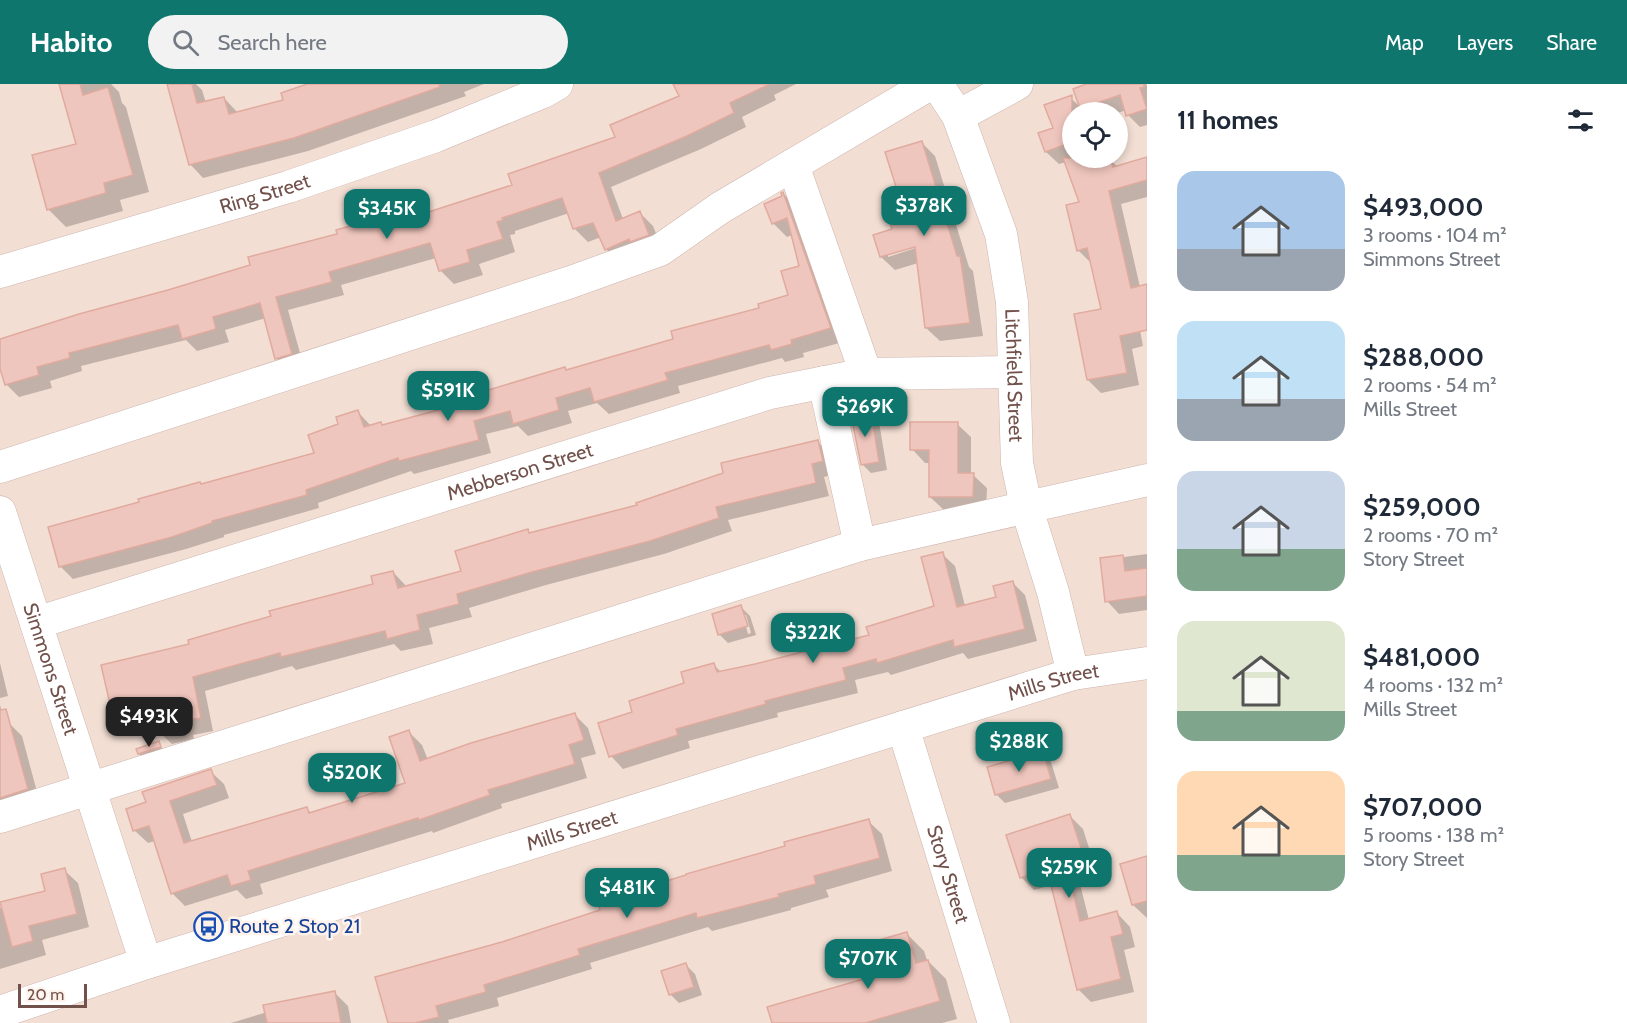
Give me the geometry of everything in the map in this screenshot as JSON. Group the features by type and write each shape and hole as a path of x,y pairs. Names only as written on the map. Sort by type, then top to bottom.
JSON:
{"street":[{"name":"Ring Street","path":"0,272 288,186 436,136 543,92 557,84"},
{"path":"0,467 571,282 660,250 720,208 930,84"},
{"name":"Litchfield Street","path":"937,84 958,116 1001,234 1012,302 1017,464 1026,506 1053,592 1073,674"},
{"path":"958,116 1017,84"},
{"path":"793,165 866,374"},
{"name":"Mebberson Street","path":"36,623 770,393 866,374 1013,372"},
{"path":"824,382 860,545"},
{"path":"0,817 860,545 1147,480"},
{"name":"Simmons Street","path":"0,512 146,963"},
{"name":"Mills Street","path":"0,1012 146,963 1073,674 1147,663"},
{"name":"Story Street","path":"903,727 994,1023"}],"shaded area":[{"path":"0,84 1147,84 1147,1023 0,1023"}],"building":[{"path":"59,84 80,84 83,95 108,87 133,175 104,183 106,193 47,210 32,155 76,144"},
{"path":"167,84 192,84 197,103 224,97 229,114 283,100 281,93 307,84 439,84 440,87 294,138 189,165"},
{"path":"673,84 770,84 730,103 734,113 687,136 599,173 616,221 640,211 649,235 630,242 629,239 605,250 593,223 573,229 562,198 502,218 503,220 497,222 503,239 467,250 470,262 439,271 430,243 329,272 332,282 276,297 292,354 275,359 260,303 213,317 216,329 182,339 178,325 69,353 70,358 37,367 39,375 5,385 0,369 0,339 250,265 248,257 337,234 336,230 407,210 410,218 512,185 508,174 615,137 610,125 679,96"},
{"path":"1086,84 1144,84 1144,87 1140,88 1147,109 1128,115 1128,102 1122,102 1120,95 1100,102 1078,102 1073,89"},
{"path":"1072,95 1072,102 1062,102 1062,146 1045,152 1038,133 1053,128 1044,105"},
{"path":"922,141 957,256 960,256 970,323 925,328 915,247 880,257 873,235 892,229 882,197 898,193 885,152"},
{"path":"1147,157 1147,180 1109,191 1131,288 1147,284 1147,330 1120,336 1127,373 1087,380 1074,314 1101,309 1087,248 1077,251 1066,205 1079,202 1067,168 1128,168 1128,163"},
{"path":"783,192 831,328 791,340 792,344 771,350 769,345 665,373 668,380 594,402 590,388 556,398 559,410 513,424 510,411 474,421 479,440 399,461 398,458 306,490 307,495 212,521 212,523 172,537 59,567 48,527 139,502 138,499 314,453 308,435 338,424 336,417 358,410 364,427 381,422 382,425 487,397 485,391 565,367 566,370 673,339 671,331 759,308 758,304 788,295 781,271 799,266 787,218 772,224 764,204 782,196"},
{"path":"871,412 879,462 861,465 851,415"},
{"path":"910,422 958,422 958,473 974,473 973,497 929,497 929,450 910,450"},
{"path":"818,440 823,461 812,464 816,483 716,507 719,518 650,541 457,594 459,604 417,615 420,630 387,639 385,631 281,657 280,653 193,677 201,718 180,721 181,726 157,732 151,708 113,717 101,665 189,644 188,640 271,616 269,611 373,584 371,576 393,571 398,588 461,571 455,551 528,529 529,533 637,505 636,503 723,473 721,463"},
{"path":"943,552 957,607 996,597 993,586 1013,581 1025,629 954,647 953,640 877,663 876,659 843,668 846,680 765,701 766,704 676,729 678,735 609,757 598,723 632,712 629,701 684,683 681,672 714,663 717,672 869,635 866,627 934,606 921,557"},
{"path":"1123,555 1125,571 1147,568 1147,596 1105,602 1100,558"},
{"path":"741,605 748,626 718,635 712,614"},
{"path":"6,709 28,789 0,798 0,710"},
{"path":"575,713 584,740 569,745 575,764 488,790 490,795 419,820 418,818 248,871 251,880 231,886 227,875 171,894 149,826 133,831 126,809 146,802 142,792 211,769 217,785 170,801 184,843 307,807 309,813 405,783 389,737 409,730 420,761 471,743"},
{"path":"159,741 161,747 138,754 136,749"},
{"path":"1043,751 1051,779 995,795 987,767"},
{"path":"1070,814 1084,857 1066,863 1080,921 1117,911 1123,934 1111,937 1121,979 1077,990 1047,869 1020,878 1006,835"},
{"path":"869,819 880,858 814,876 816,884 778,894 779,897 697,918 696,913 578,949 580,955 484,985 486,992 436,1006 439,1017 415,1023 388,1023 375,977 502,942 600,910 598,902 785,846 784,842"},
{"path":"1147,856 1147,901 1132,905 1120,864"},
{"path":"65,868 77,914 29,926 33,941 12,947 0,902 45,891 41,874"},
{"path":"907,932 916,963 928,960 940,1001 865,1023 772,1023 767,1007 874,976 865,944"},
{"path":"686,963 694,987 669,995 661,971"},
{"path":"335,991 341,1023 267,1023 263,1005"}],"place":[{"name":"Route 2 Stop 21","path":"208,926"}]}
